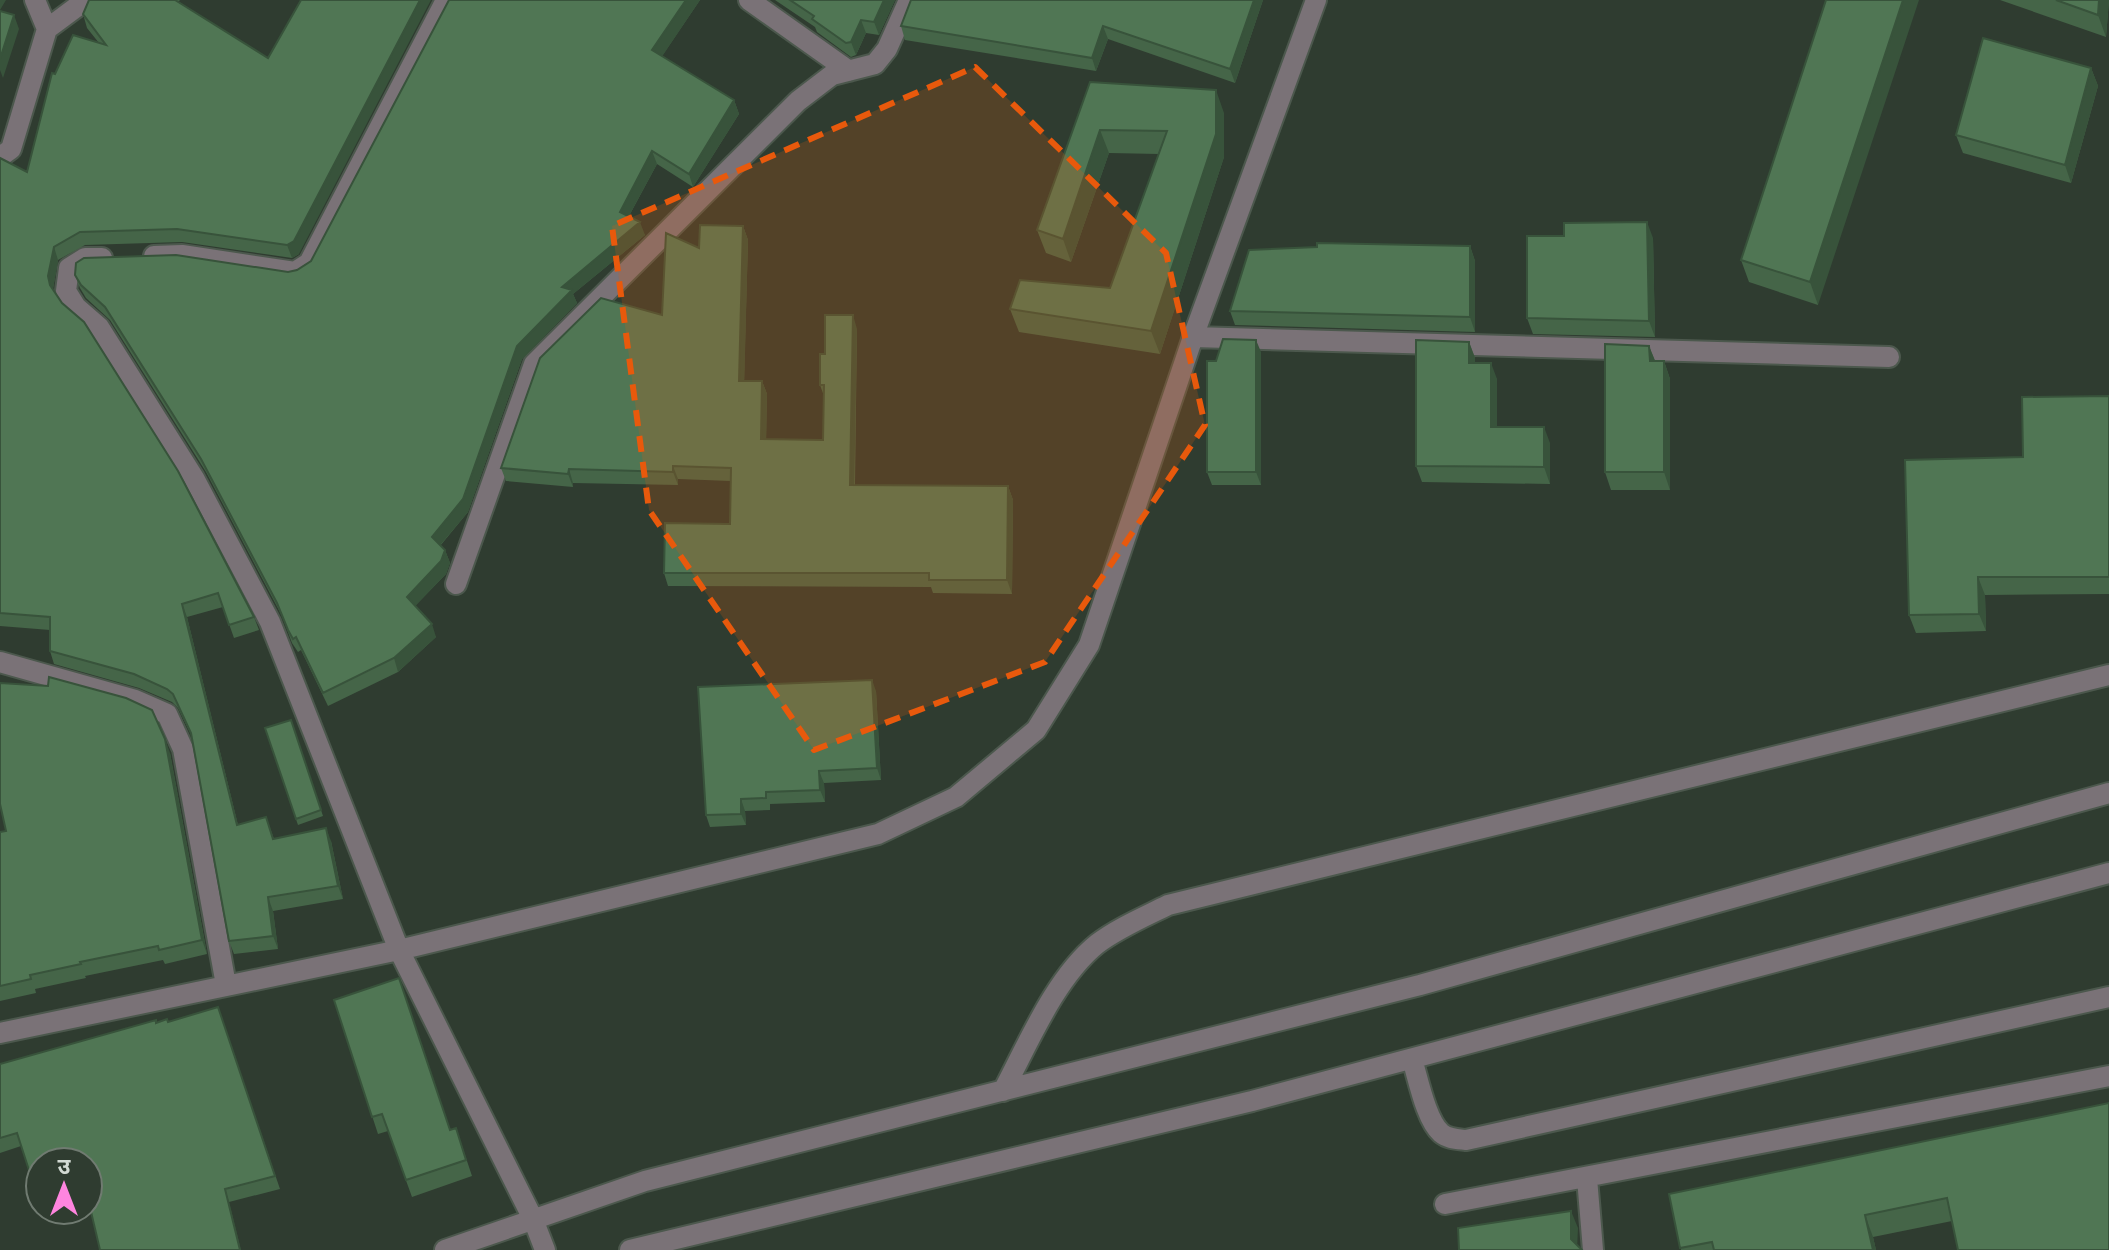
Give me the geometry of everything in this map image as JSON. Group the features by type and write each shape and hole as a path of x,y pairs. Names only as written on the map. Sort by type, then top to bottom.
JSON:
{"street":[{"path":"35,0 47,29"},
{"path":"0,157 11,149 47,29 86,0"},
{"path":"446,0 309,263 295,272 182,255 85,258 69,268 66,291 76,307 99,327 194,478 270,622 399,950 533,1219 545,1250"},
{"path":"749,0 849,71"},
{"path":"456,584 534,364 798,101 822,81 875,64 887,49 909,0"},
{"path":"0,1033 399,950 878,834 956,797 1036,730 1089,645 1193,337 1316,0"},
{"path":"1193,337 1889,357"},
{"path":"0,662 135,700 167,714 183,749 226,985"},
{"path":"1003,1091 1049,1004 1072,971 1096,945 1132,922 1168,905 2109,675"},
{"path":"445,1250 645,1181 1420,985 2109,793"},
{"path":"630,1250 1252,1101 2109,873"},
{"path":"1412,1059 1432,1121 1439,1132 1450,1138 1466,1140 2109,997"},
{"path":"1445,1204 2109,1076"},
{"path":"1587,1178 1593,1250"}],"highlighted area":[{"path":"975,67 1166,253 1205,425 1045,662 814,750 649,510 612,226"}],"building":[{"path":"89,0 175,0 268,58 301,0 420,0 294,241 287,245 177,229 80,232 54,247 48,276 62,303 84,322 178,471 254,617 229,625 218,593 182,604 237,825 266,817 273,839 326,828 338,886 268,897 273,936 229,941 191,733 173,694 134,674 50,651 50,617 0,613 0,158 27,172 52,73 55,74 73,35 106,45 83,14"},
{"path":"449,0 686,0 652,50 734,100 689,174 652,151 620,212 640,222 562,287 572,290 517,346 463,499 432,537 445,550 441,561 407,597 432,624 394,658 323,693 201,459 105,307 81,285 75,275 76,263 84,258 176,255 288,272 311,261"},
{"path":"790,0 884,0 874,22 861,20 851,42 846,43"},
{"path":"911,0 1254,0 1230,69 1103,26 1092,58 901,26"},
{"path":"1826,0 1903,0 1810,282 1741,260"},
{"path":"2056,0 2099,0 2098,15"},
{"path":"0,11 14,15 0,59"},
{"path":"1983,38 2091,68 2065,165 1956,135"},
{"path":"1090,82 1216,90 1216,134 1151,331 1010,309 1020,280 1110,288 1167,131 1100,130 1063,239 1037,230"},
{"path":"1647,222 1649,321 1527,318 1527,236 1564,236 1564,223"},
{"path":"700,225 743,226 739,381 762,381 761,439 823,440 824,385 820,385 820,354 825,354 825,315 853,315 850,485 1008,486 1007,580 929,580 929,573 664,573 665,523 730,524 731,468 673,466 673,472 569,469 568,474 501,468 540,358 601,298 662,315 666,233 699,248"},
{"path":"1317,243 1470,246 1470,317 1230,311 1249,250 1317,247"},
{"path":"1223,339 1256,340 1256,472 1207,472 1207,361 1216,361"},
{"path":"1416,340 1469,342 1469,363 1491,363 1491,427 1544,427 1544,467 1416,466"},
{"path":"1605,344 1649,346 1650,361 1664,361 1664,472 1605,472"},
{"path":"2109,396 2109,577 1978,577 1979,614 1909,615 1905,460 2023,457 2022,397"},
{"path":"49,677 126,698 152,710 165,739 202,940 80,962 0,986 0,832 6,831 0,804 0,683 48,686"},
{"path":"872,680 877,768 819,771 820,790 766,792 766,798 741,799 741,814 706,815 698,687"},
{"path":"291,720 321,810 296,819 265,728"},
{"path":"399,978 450,1130 456,1128 466,1160 406,1180 382,1114 372,1117 334,1000"},
{"path":"218,1007 275,1176 225,1189 240,1250 100,1250 94,1226 104,1226 104,1146 24,1146 24,1155 17,1133 0,1138 0,1064 156,1020 156,1023 167,1019 168,1022"},
{"path":"2109,1103 2109,1250 1958,1250 1947,1198 1865,1215 1873,1250 1714,1250 1712,1242 1680,1248 1669,1194"},
{"path":"1571,1211 1571,1239 1582,1250 1459,1250 1458,1228"}]}
